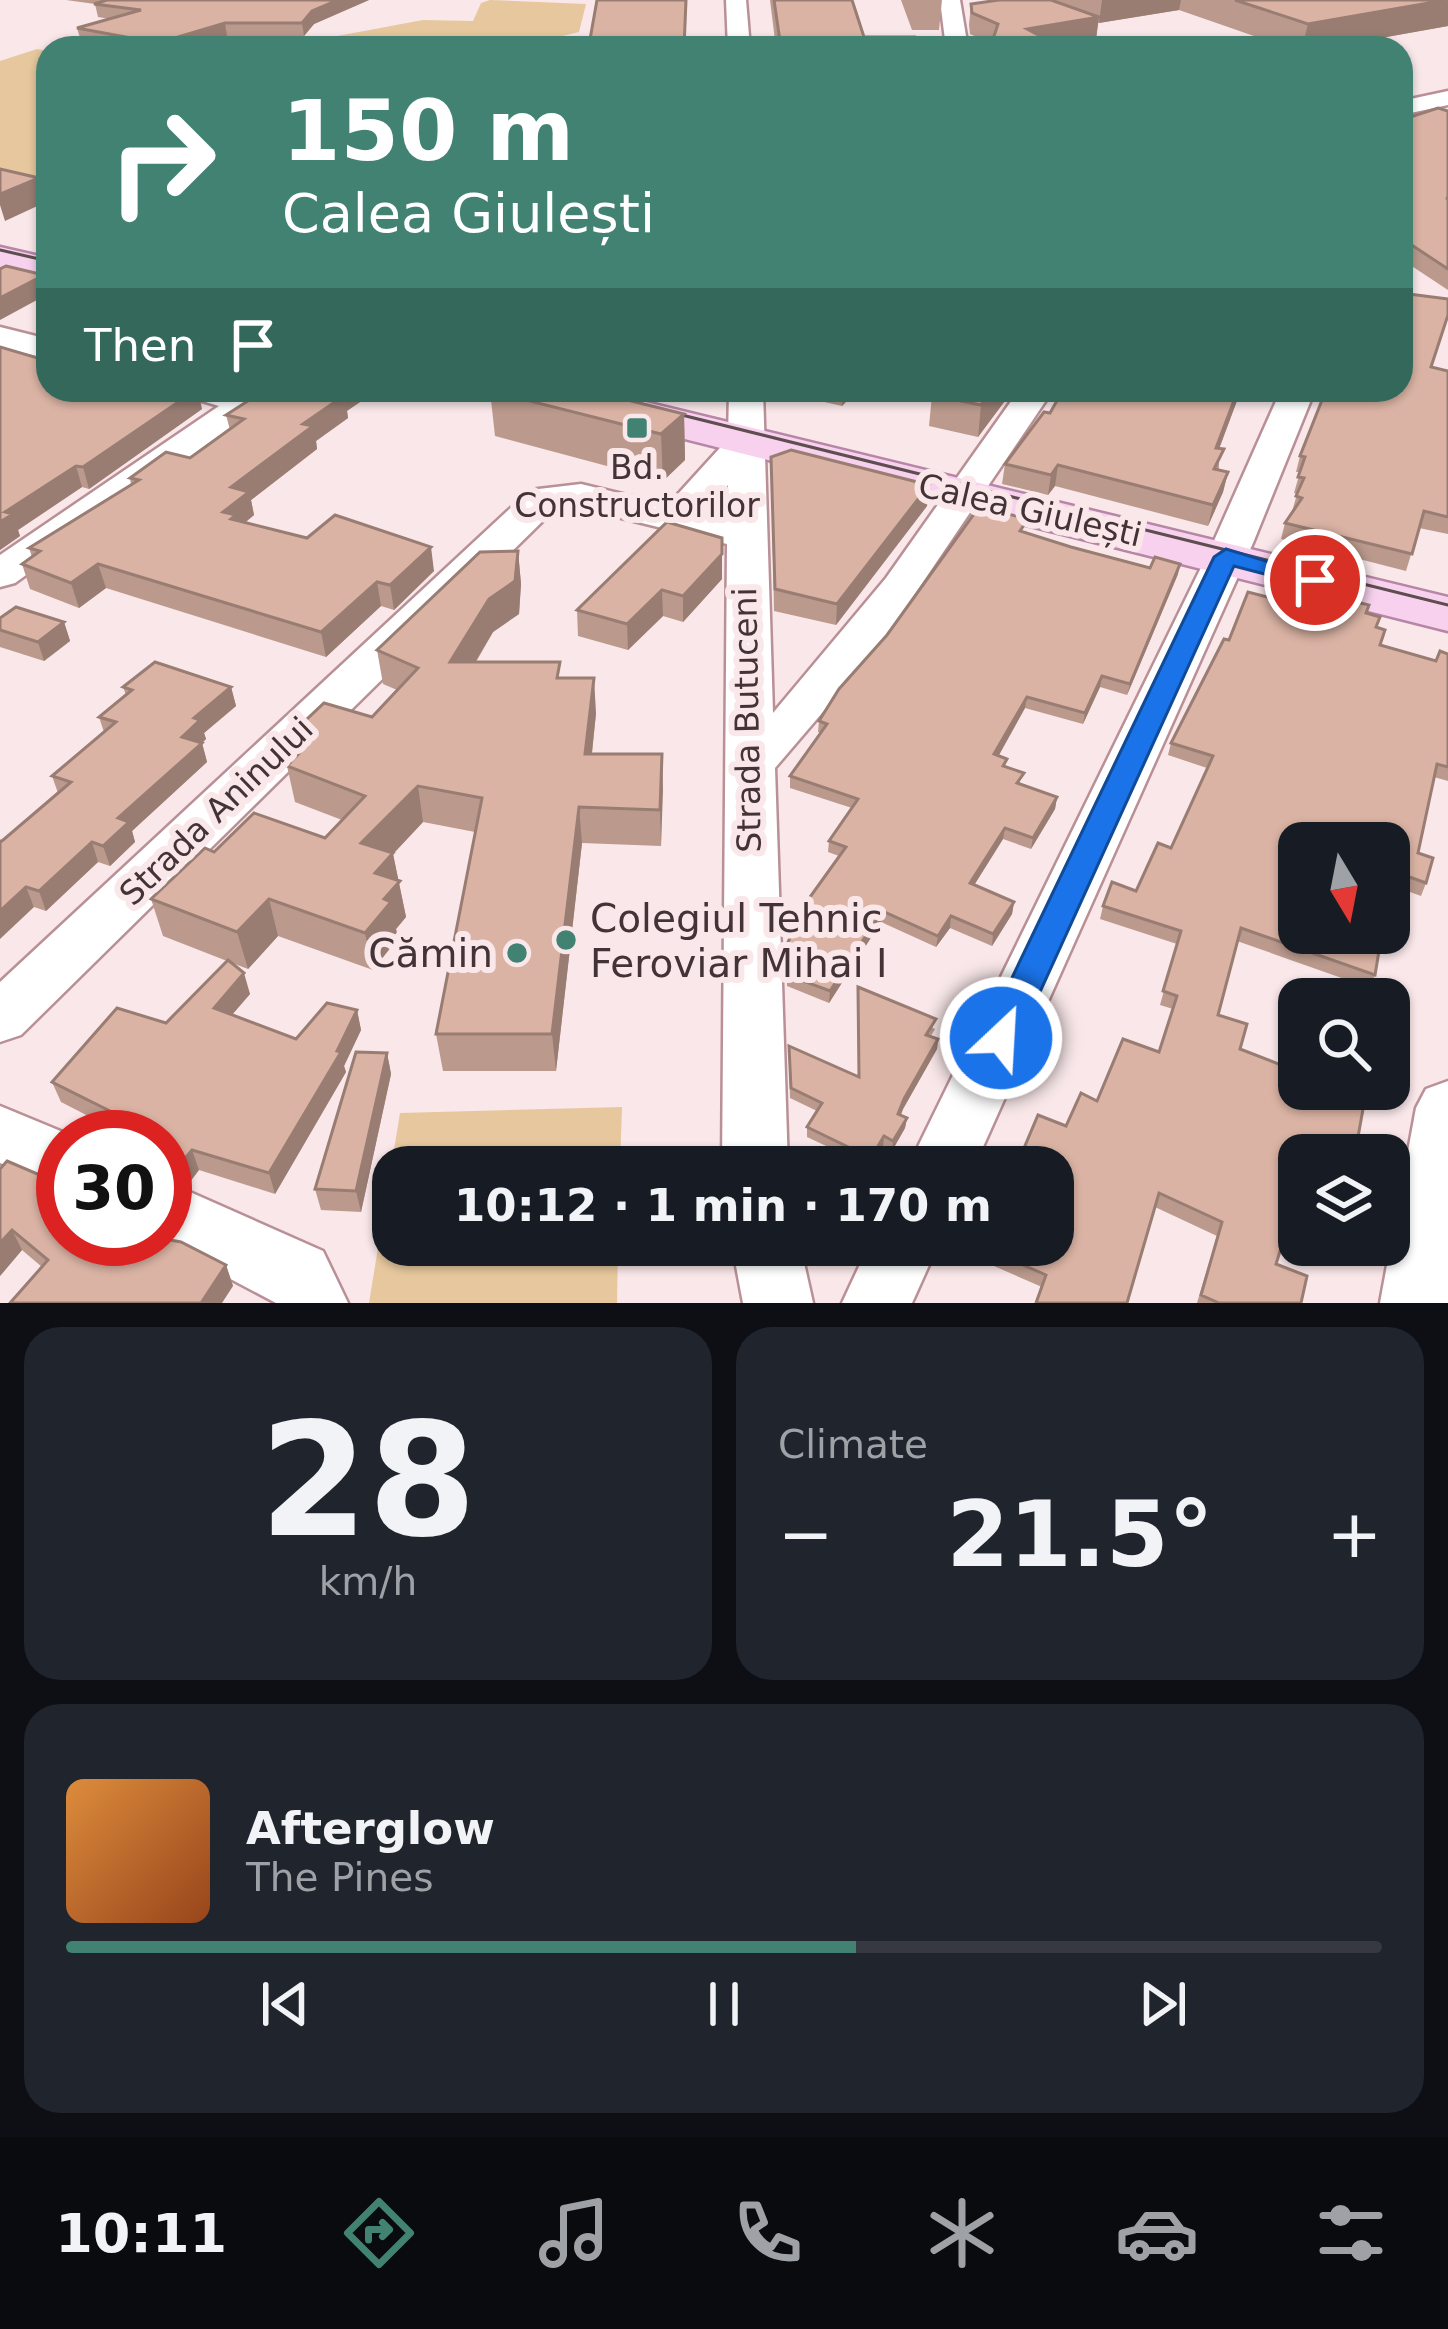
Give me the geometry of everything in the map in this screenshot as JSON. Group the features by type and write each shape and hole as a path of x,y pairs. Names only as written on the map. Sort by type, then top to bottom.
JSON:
{"main road":[{"path":"0,239 36,247"},
{"path":"0,258 36,266"},
{"name":"Calea Giulești","path":"640,402 746,416"},
{"name":"Calea Giulești","path":"689,402 972,485 1231,547 1448,590"},
{"name":"Calea Giulești","path":"1231,547 1448,614"}],"street":[{"path":"715,0 716,36"},
{"path":"736,0 738,36"},
{"path":"950,0 955,36"},
{"path":"1413,105 1448,98"},
{"path":"0,337 36,346"},
{"path":"0,574 238,409 236,402"},
{"path":"747,767 817,694 1028,402"},
{"path":"950,1146 1231,547 1293,402"},
{"path":"677,520 746,416"},
{"name":"Strada Butuceni","path":"746,416 755,1146"},
{"name":"Strada Aninului","path":"0,1018 544,498 580,496 745,536"},
{"path":"1415,1303 1448,1108"},
{"path":"0,1132 36,1149"},
{"path":"192,1223 298,1274 312,1299"},
{"path":"770,1266 778,1303"},
{"path":"877,1303 894,1266"}],"shaded area":[{"path":"490,0 586,4 579,32 563,36 337,36 423,20 473,21 481,3"},
{"path":"36,49 36,180 0,173 0,61"},
{"path":"622,1107 621,1146 395,1146 400,1113"},
{"path":"375,1266 618,1266 617,1303 369,1303"}],"building":[{"path":"107,0 338,0 312,11 302,23 225,23 181,36 120,36 77,28 141,10 94,4"},
{"path":"597,0 686,0 684,36 591,36"},
{"path":"774,0 852,0 864,36 779,36"},
{"path":"1051,0 1099,17 1027,29 1040,36 994,36 998,24 972,13 971,4"},
{"path":"1235,0 1446,0 1308,24"},
{"path":"1438,108 1448,111 1448,269 1413,246 1413,116"},
{"path":"0,169 36,177 36,179 0,194"},
{"path":"6,266 36,273 36,279 0,298 0,269"},
{"path":"1413,295 1448,299 1448,315 1431,367 1448,371 1448,517 1424,511 1412,554 1285,523 1302,498 1296,496 1304,478 1298,477 1305,457 1300,456 1321,402 1413,402"},
{"path":"0,347 36,358 36,402 178,402 83,467 76,466 5,512 13,514 0,522"},
{"path":"246,402 335,402 303,424 313,426 231,487 249,492 223,512 236,515 231,519 307,538 335,515 431,547 390,585 377,582 321,632 98,564 71,583 22,564 40,551 29,548 139,480 130,478 166,452 190,458 244,419 226,415"},
{"path":"534,402 636,402 684,414 661,434"},
{"path":"1056,402 1233,402 1216,448 1224,449 1214,469 1228,472 1213,505 1058,465 1051,475 1005,464 1044,412 1050,413"},
{"path":"791,450 929,485 837,604 775,589 771,457"},
{"path":"979,507 1028,519 1020,531 1071,547 1150,568 1155,557 1180,564 1130,684 1102,676 1085,713 1027,697 994,754 1007,759 1003,766 1024,773 1017,783 1057,797 1033,838 1005,828 970,883 1014,902 993,934 951,916 938,936 882,911 830,991 787,975 786,946 810,897 846,847 829,841 858,799 790,776 827,724 819,721 839,689 887,635"},
{"path":"667,522 722,538 722,554 683,596 662,590 627,624 577,610"},
{"path":"518,551 515,581 489,599 450,662 560,662 557,678 594,678 585,754 662,754 660,810 579,807 552,1034 436,1034 482,798 418,786 361,843 393,853 375,873 400,881 384,899 391,902 365,933 269,899 237,932 151,899 205,848 214,852 254,813 325,838 365,796 287,766 307,745 287,738 324,703 372,717 418,668 377,650 480,552"},
{"path":"1272,581 1369,605 1366,613 1380,617 1376,627 1385,630 1380,645 1436,661 1440,651 1448,654 1448,767 1437,764 1418,853 1433,858 1426,883 1410,877 1410,822 1278,822 1278,941 1241,928 1218,1015 1247,1024 1240,1049 1278,1064 1278,1110 1363,1110 1359,1134 1278,1134 1276,1264 1307,1276 1301,1303 1219,1303 1201,1295 1222,1222 1159,1193 1127,1303 1036,1303 1046,1275 1026,1266 1074,1266 1074,1146 1025,1146 1038,1115 1066,1126 1081,1093 1097,1101 1123,1039 1159,1052 1177,996 1163,991 1181,931 1103,906 1112,882 1136,891 1158,843 1171,848 1213,756 1171,743 1224,639 1229,640 1248,592 1267,597"},
{"path":"16,607 64,622 38,642 0,630 0,618"},
{"path":"155,662 231,687 194,718 200,720 182,737 202,743 118,818 129,822 103,846 92,842 39,891 26,887 0,911 0,841 71,782 52,776 116,722 99,717 132,690 123,687"},
{"path":"1315,954 1378,954 1375,975"},
{"path":"228,960 244,973 214,1008 296,1039 327,1003 357,1010 337,1051 341,1052 269,1173 192,1150 192,1110 108,1110 52,1082 117,1008 166,1023"},
{"path":"858,987 936,1019 926,1035 938,1039 898,1114 907,1118 893,1141 884,1136 878,1146 846,1146 807,1127 822,1103 791,1088 789,1046 859,1077"},
{"path":"356,1052 387,1053 356,1191 315,1189"},
{"path":"7,1161 36,1173 36,1250 12,1230 0,1243 0,1169"},
{"path":"192,1248 226,1265 201,1303 10,1303 43,1266 192,1266"}],"tram line":[{"path":"0,250 36,258"},
{"path":"629,402 1448,605"}],"place":[{"name":"Bd. Constructorilor","path":"637,428"},
{"name":"Colegiul Tehnic Feroviar Mihai I","path":"566,940"},
{"name":"Cămin","path":"517,953"}],"route":[{"path":"1001,1038 1226,557 1315,580"}]}
